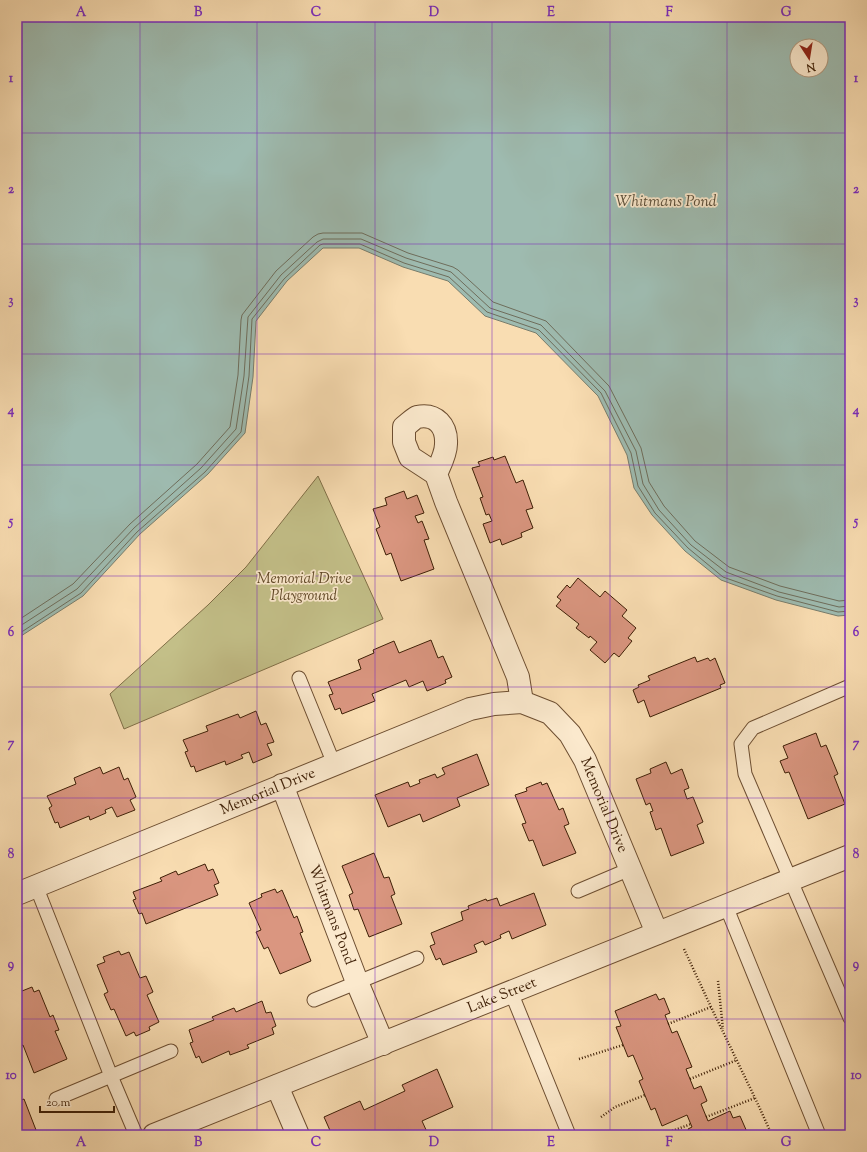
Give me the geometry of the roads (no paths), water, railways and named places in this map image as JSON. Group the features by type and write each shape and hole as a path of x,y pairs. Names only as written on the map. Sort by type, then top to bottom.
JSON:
{"street":[{"path":"436,474 446,502 518,677 522,702"},
{"name":"Memorial Drive","path":"27,890 470,709 494,704 522,702 550,713 570,734 585,760 630,869 665,930"},
{"name":"Whitmans Pond","path":"282,785 382,1044"},
{"name":"Lake Street","path":"154,1135 850,856"},
{"path":"277,1086 298,1135"}],"lane":[{"path":"298,678 334,764"},
{"path":"850,686 752,728 740,744 744,774 850,1018"},
{"path":"578,891 630,869"},
{"path":"27,890 136,1135"},
{"path":"726,906 819,1135"},
{"path":"314,1000 417,958"},
{"path":"511,992 569,1135"},
{"path":"56,1099 171,1052"}],"water":[{"name":"Whitmans Pond","path":"17,17 850,17 850,615 838,616 776,600 721,580 685,551 652,515 634,488 627,455 598,396 536,333 485,316 448,281 403,267 359,248 323,248 287,281 256,321 253,377 245,433 208,474 140,534 83,596 21,636 17,641"}],"park label":[{"name":"Memorial Drive Playground","path":"304,588"}]}
